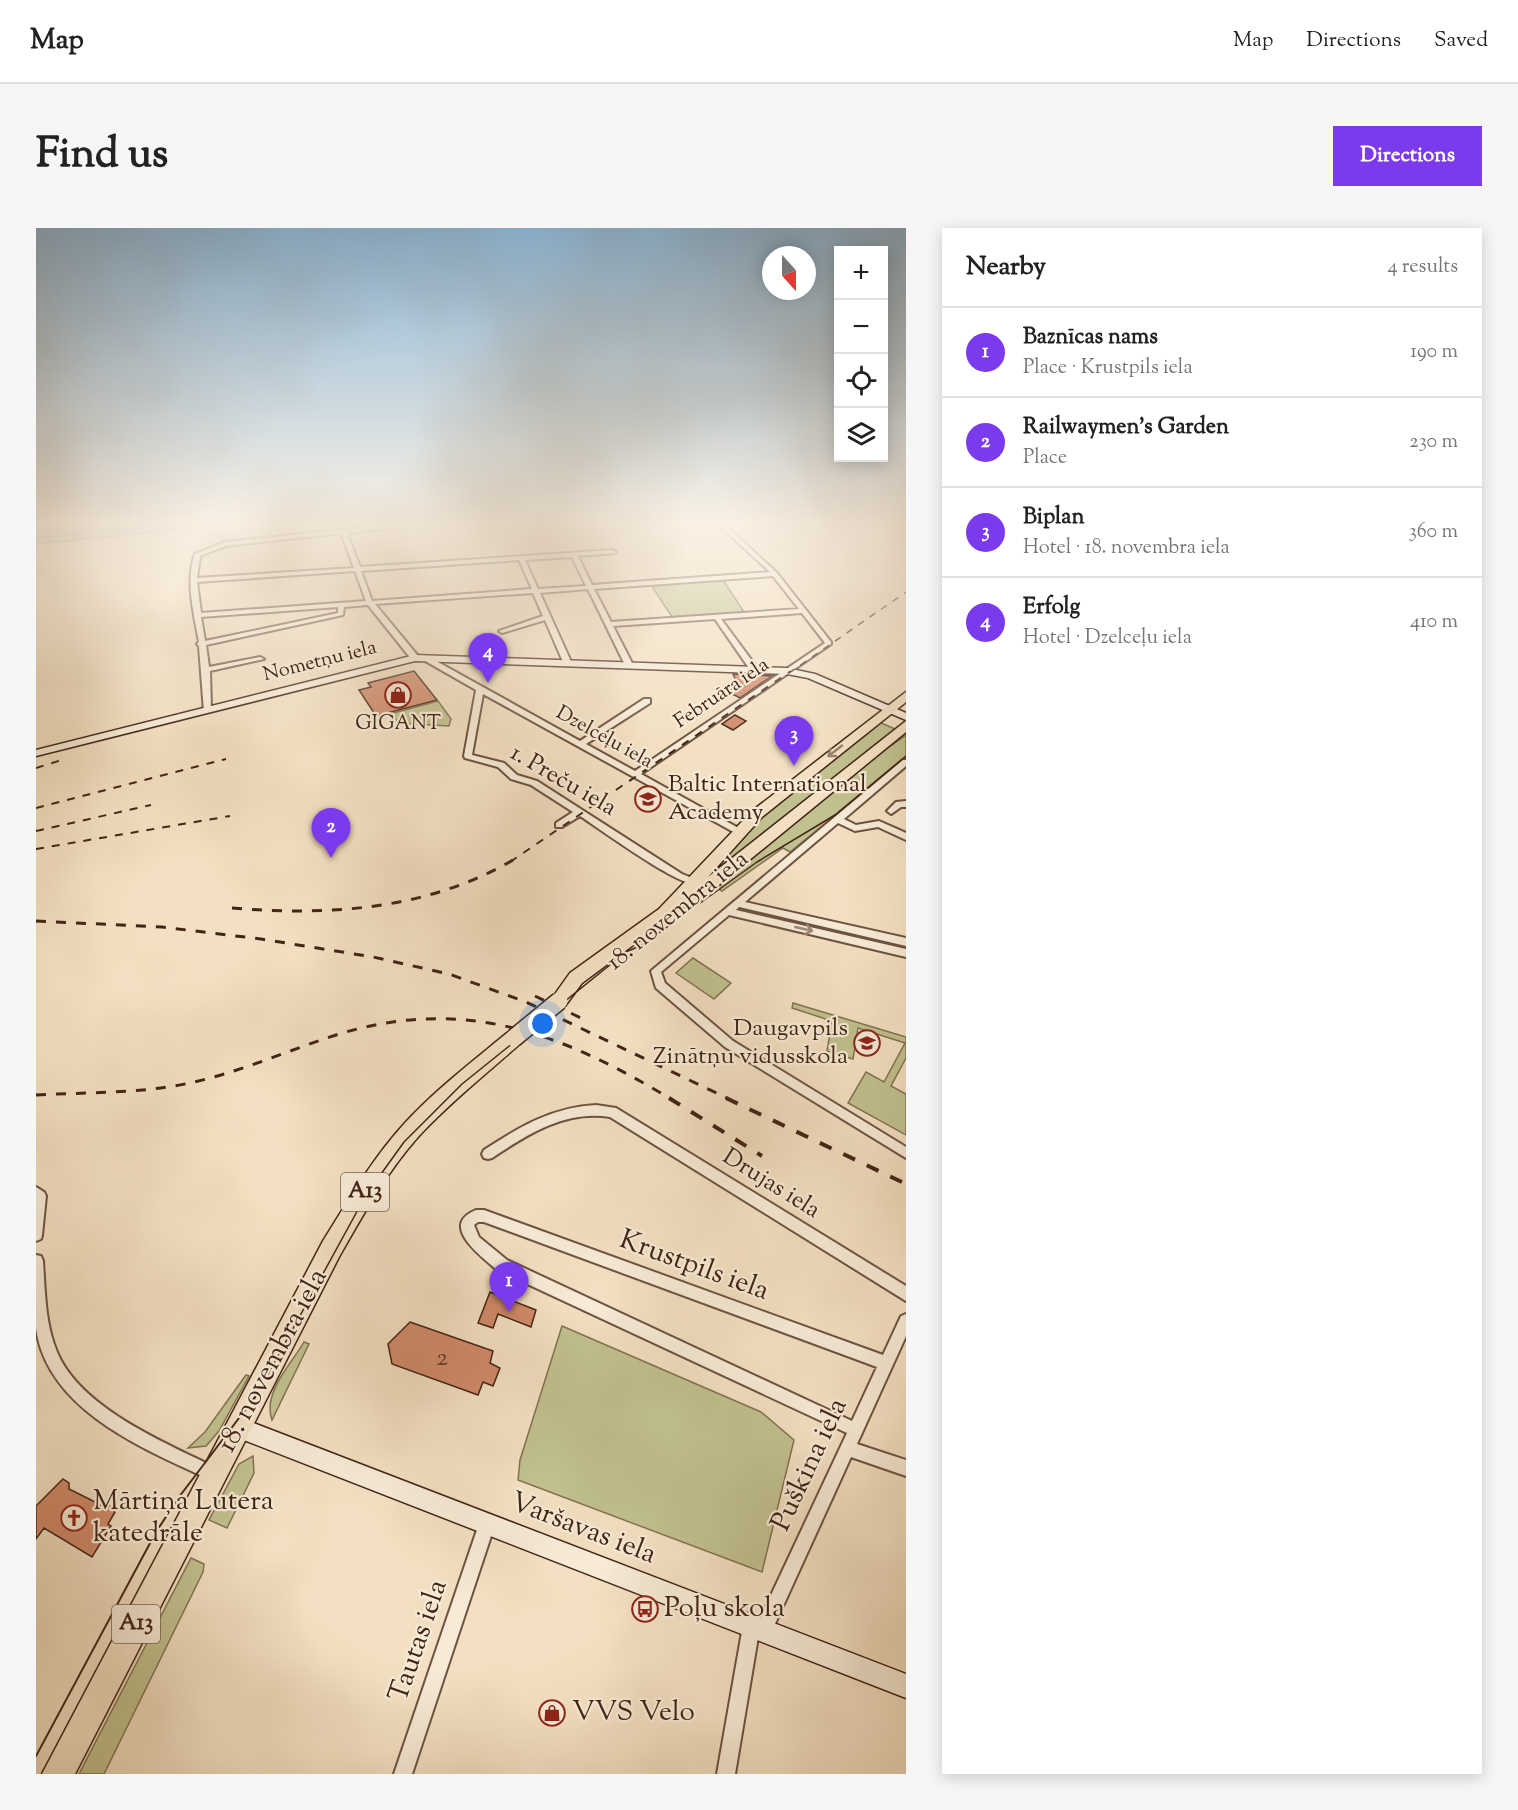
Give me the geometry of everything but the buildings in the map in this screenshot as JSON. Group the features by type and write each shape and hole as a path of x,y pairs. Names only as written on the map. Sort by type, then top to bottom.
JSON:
{"main road":[{"name":"18. novembra iela","path":"559,1001 576,978 665,913 757,814 906,696"},
{"name":"18. novembra iela","path":"58,1774 331,1249 385,1163 444,1098 514,1038 559,1001 587,986 655,926 740,861 906,725"}],"street":[{"path":"197,594 200,644 206,670 207,710"},
{"path":"367,594 370,603 419,658"},
{"path":"199,615 492,594"},
{"path":"537,594 568,664"},
{"path":"594,594 629,665"},
{"path":"791,594 804,611"},
{"path":"200,644 341,614 341,605"},
{"path":"610,624 804,611"},
{"name":"Februāra iela","path":"636,774 829,643 804,611"},
{"path":"717,616 754,669"},
{"path":"502,631 548,617"},
{"name":"Nometņu iela","path":"36,753 419,658 787,671 885,713"},
{"name":"Dzelceļu iela","path":"419,658 453,673 739,832"},
{"path":"206,670 260,659"},
{"path":"451,659 453,673"},
{"name":"1. Preču iela","path":"480,688 468,756 501,765 514,777 534,783 679,876 694,882"},
{"path":"581,744 647,701"},
{"path":"885,713 906,717"},
{"path":"885,713 906,725"},
{"name":"18. novembra iela","path":"906,762 839,820 658,968 656,975 660,985 676,1001 729,1044 906,1153"},
{"path":"891,810 899,804 906,804"},
{"path":"559,825 580,812"},
{"path":"839,820 855,828 879,824 906,837"},
{"path":"737,903 778,918 906,953"},
{"path":"727,911 778,918 906,942"},
{"name":"Drujas iela","path":"488,1154 521,1132 555,1117 599,1109 612,1112 906,1293"},
{"path":"36,1194 40,1196 36,1235"},
{"name":"Krustpils iela","path":"856,1430 502,1265 471,1239 467,1230 468,1222 476,1216 484,1216 886,1363"},
{"path":"36,1260 46,1336 55,1363 74,1390 136,1438 214,1474"},
{"name":"Puškina iela","path":"726,1774 757,1628 848,1448 906,1321"},
{"name":"Varšavas iela","path":"238,1428 906,1686"},
{"path":"848,1448 906,1468"},
{"name":"Tautas iela","path":"403,1774 488,1524"}],"green space":[{"path":"657,594 732,594 744,612 672,617"},
{"path":"438,701 451,719 449,726 399,723 390,714"},
{"path":"879,722 895,729 707,881 703,879 749,827"},
{"path":"906,735 906,758 790,852 783,848 722,891 714,886 875,757"},
{"path":"784,917 906,945 906,950 783,921"},
{"path":"693,958 731,983 714,999 676,973"},
{"path":"793,1003 906,1037 906,1058 891,1086 906,1094 906,1135 848,1103 866,1072 884,1082 905,1043 858,1028 853,1059 827,1051 832,1021 792,1008"},
{"path":"562,1326 761,1412 794,1440 762,1572 518,1480 520,1460"},
{"path":"304,1342 309,1344 272,1420 271,1399 275,1389"},
{"path":"246,1375 249,1376 219,1431 206,1446 188,1448 205,1432"},
{"path":"253,1456 254,1473 227,1528 209,1520 239,1464"},
{"path":"191,1558 204,1564 203,1572 104,1774 79,1774"}],"tram line":[{"path":"255,1398 366,1195 404,1142 462,1084 626,952 642,945 757,862 835,815 906,756"},
{"path":"36,1756 156,1532 179,1497 255,1397"}],"railway":[{"path":"789,673 903,594"},
{"path":"513,860 791,671"},
{"path":"36,768 65,759"},
{"path":"36,808 226,759"},
{"path":"36,831 151,805"},
{"path":"36,849 230,816"},
{"path":"232,908 305,911 377,906 446,890 480,877 513,860"},
{"path":"36,921 162,927 261,939 373,957 449,974 526,1002 729,1099"},
{"path":"535,996 581,1018"},
{"path":"36,1095 136,1091 175,1086 230,1072 336,1035 383,1024 427,1019 469,1020 510,1027 550,1039 590,1056 671,1099"},
{"path":"669,1098 762,1156"},
{"path":"726,1098 906,1184"}],"place":[{"name":"Erfolg","path":"488,683"},
{"name":"GIGANT","path":"398,695"},
{"name":"Biplan","path":"794,766"},
{"name":"Baltic International Academy","path":"648,799"},
{"name":"Railwaymen’s Garden","path":"331,858"},
{"name":"Daugavpils Zinātņu vidusskola","path":"867,1043"},
{"name":"Baznīcas nams","path":"509,1312"},
{"name":"Mārtiņa Lutera katedrāle","path":"74,1518"},
{"name":"Poļu skola","path":"645,1609"},
{"name":"VVS Velo","path":"552,1713"}]}
